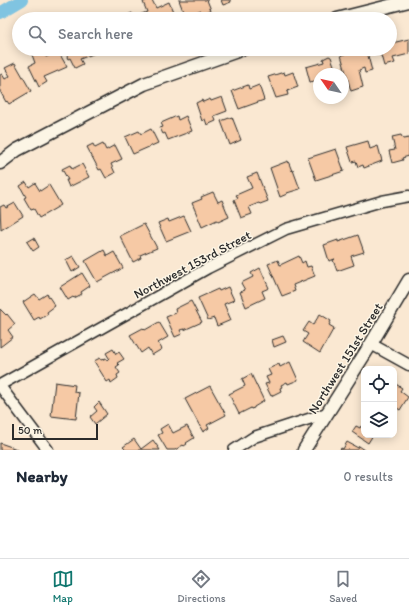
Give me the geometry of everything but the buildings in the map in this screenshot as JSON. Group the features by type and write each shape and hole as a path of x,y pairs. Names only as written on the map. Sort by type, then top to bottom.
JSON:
{"street":[{"path":"366,12 409,1"},
{"path":"0,163 17,150 144,84 223,56"},
{"name":"Northwest 153rd Street","path":"0,386 208,268 286,229 382,201 409,196"},
{"name":"Northwest 151st Street","path":"304,450 371,344 409,280"},
{"path":"371,344 409,365"},
{"path":"0,386 48,450"},
{"path":"234,450 254,437 327,413"}],"waterway":[{"path":"0,13 22,0"}]}
